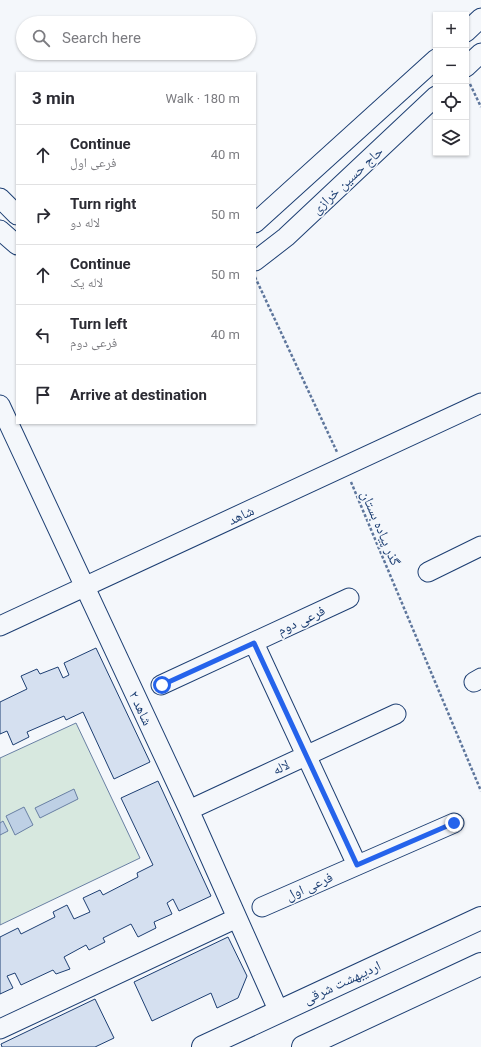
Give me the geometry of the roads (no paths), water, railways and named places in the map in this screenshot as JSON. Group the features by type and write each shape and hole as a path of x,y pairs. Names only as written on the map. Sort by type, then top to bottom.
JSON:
{"main road":[{"name":"اردیبهشت شرقی","path":"203,1047 481,918"},
{"path":"302,1047 481,964"}],"street":[{"path":"469,29 481,18"},
{"path":"469,73 481,53"},
{"name":"حاج حسین خرازی","path":"256,222 433,62"},
{"name":"حاج حسین خرازی","path":"256,260 286,237 433,99"},
{"path":"0,198 16,214"},
{"path":"0,230 16,245"},
{"name":"شاهد","path":"0,626 481,403"},
{"name":"شاهد ۲","path":"0,405 189,810 279,1012"},
{"path":"428,572 481,546"},
{"name":"فرعی دوم","path":"254,643 349,598"},
{"path":"162,685 254,643 308,756 357,865 454,823"},
{"name":"لاله","path":"189,810 396,714"},
{"name":"فرعی اول","path":"262,907 357,865"},
{"path":"0,1029 237,918"}],"water":[{"path":"74,789 78,799 40,818 35,808"},
{"path":"24,807 33,825 15,835 6,816"},
{"path":"3,821 8,831 0,835 0,823"}]}
